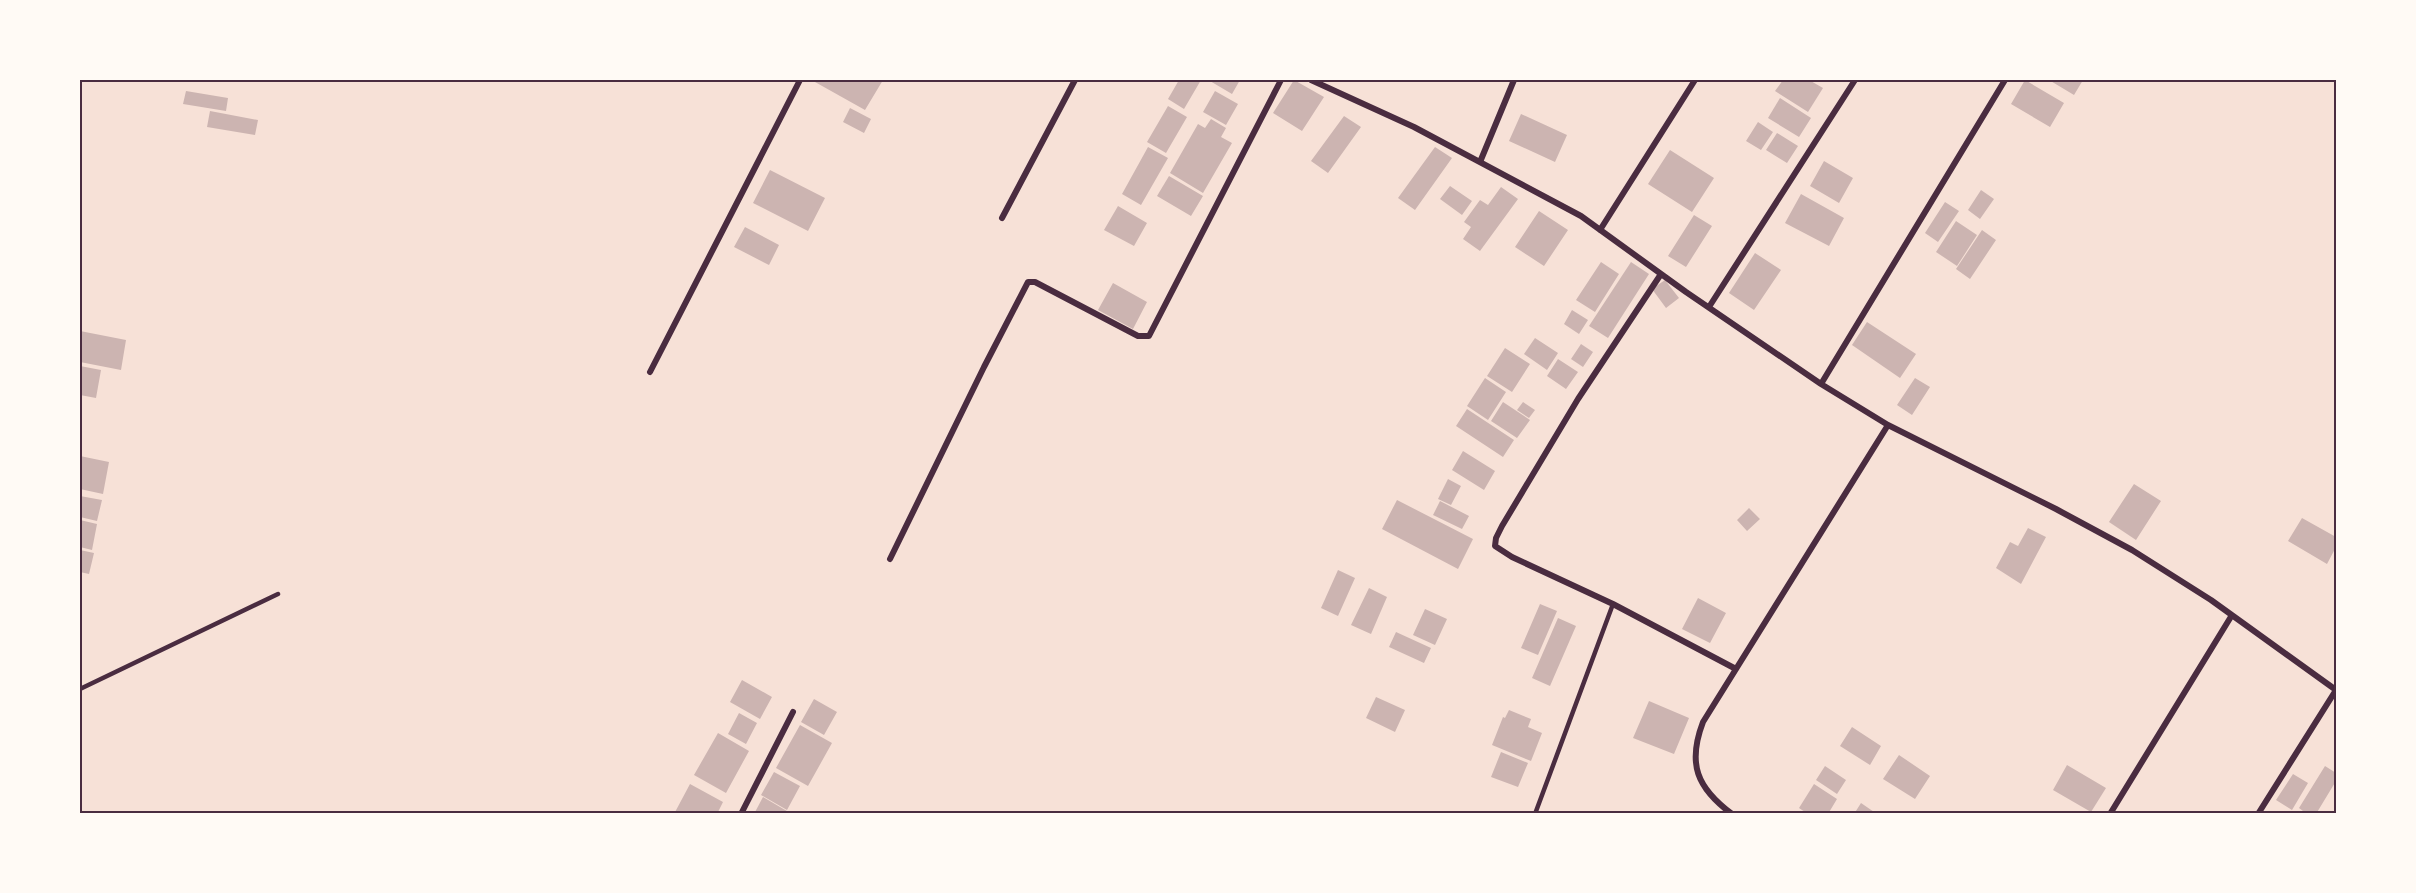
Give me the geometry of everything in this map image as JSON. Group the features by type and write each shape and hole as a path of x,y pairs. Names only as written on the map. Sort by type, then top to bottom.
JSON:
{"street":[{"path":"650,372 800,80"},
{"path":"1002,218 1075,80"},
{"path":"890,559 1028,282 1035,282 1138,336 1149,336 1281,80"},
{"path":"1311,80 1414,127 1581,216 1709,308 1821,384 1888,425 2078,520 2166,571 2232,615 2336,690 2258,813"},
{"path":"1480,162 1514,80"},
{"path":"1600,230 1695,80"},
{"path":"1709,308 1855,80"},
{"path":"1821,384 2005,80"},
{"path":"1661,274 1578,399 1495,542 1495,546 1512,557 1613,604 1736,669"},
{"path":"1732,813 1711,798 1698,774 1695,748 1703,722 1888,425"},
{"path":"2110,813 2232,615"},
{"path":"741,813 793,712"}],"lane":[{"path":"80,689 278,594"},
{"path":"1535,813 1613,604"}],"building":[{"path":"817,80 883,80 865,110 815,82"},
{"path":"1179,80 1201,80 1184,109 1168,99"},
{"path":"1211,80 1240,80 1232,94"},
{"path":"1294,80 1324,97 1302,131 1273,113"},
{"path":"1783,80 1809,80 1823,88 1808,112 1775,91"},
{"path":"2025,80 2064,103 2050,127 2011,104"},
{"path":"2049,80 2083,80 2074,95"},
{"path":"186,91 228,98 226,111 183,104"},
{"path":"1215,91 1238,104 1226,125 1203,112"},
{"path":"1780,98 1811,118 1799,137 1768,118"},
{"path":"1168,106 1187,117 1166,153 1147,142"},
{"path":"850,108 871,119 864,133 843,122"},
{"path":"210,111 258,120 255,135 207,127"},
{"path":"1521,114 1567,135 1555,162 1509,141"},
{"path":"1344,116 1361,127 1328,173 1311,161"},
{"path":"1211,119 1226,128 1221,137 1232,143 1203,193 1170,173 1198,124 1205,128"},
{"path":"1758,122 1773,132 1761,150 1746,141"},
{"path":"1777,133 1798,146 1787,163 1766,150"},
{"path":"1148,147 1168,158 1141,205 1122,194"},
{"path":"1435,147 1452,158 1415,210 1398,198"},
{"path":"1670,150 1714,178 1692,212 1648,184"},
{"path":"1824,161 1853,178 1839,203 1810,186"},
{"path":"770,170 825,198 808,231 753,203"},
{"path":"1169,176 1203,196 1191,216 1157,196"},
{"path":"1450,186 1472,201 1462,215 1440,199"},
{"path":"1501,187 1518,199 1480,251 1463,239 1471,227 1464,222 1480,200 1488,205"},
{"path":"1981,190 1994,199 1980,219 1968,210"},
{"path":"1801,194 1844,218 1829,246 1785,223"},
{"path":"1945,202 1959,211 1938,242 1925,233"},
{"path":"1118,206 1147,223 1134,246 1104,230"},
{"path":"1539,211 1568,230 1544,266 1515,247"},
{"path":"1694,215 1712,226 1686,267 1668,256"},
{"path":"1956,221 1977,235 1957,266 1936,252"},
{"path":"745,227 779,245 769,265 734,247"},
{"path":"1982,230 1996,240 1970,279 1956,269"},
{"path":"1755,253 1781,270 1754,310 1729,293"},
{"path":"1601,262 1619,274 1595,312 1576,300"},
{"path":"1631,262 1649,274 1608,338 1589,326"},
{"path":"1665,280 1679,298 1666,308 1652,289"},
{"path":"1113,283 1147,302 1133,329 1098,310"},
{"path":"1572,310 1588,320 1579,334 1564,324"},
{"path":"1867,322 1916,354 1900,378 1852,345"},
{"path":"80,331 126,340 121,370 80,362"},
{"path":"1535,338 1558,353 1547,370 1524,354"},
{"path":"1581,344 1593,352 1583,367 1571,359"},
{"path":"1505,348 1530,364 1512,392 1487,376"},
{"path":"1558,359 1578,372 1566,389 1547,376"},
{"path":"80,366 101,370 96,398 80,395"},
{"path":"1485,378 1506,392 1488,420 1467,406"},
{"path":"1915,378 1930,387 1912,415 1897,405"},
{"path":"1503,402 1530,420 1517,438 1491,421"},
{"path":"1523,402 1535,410 1529,418 1517,410"},
{"path":"1467,409 1514,440 1503,457 1456,426"},
{"path":"1463,451 1495,471 1484,490 1452,470"},
{"path":"80,456 109,462 103,494 80,489"},
{"path":"1448,479 1461,486 1451,505 1438,499"},
{"path":"2134,484 2161,501 2136,540 2109,522"},
{"path":"80,496 102,500 97,521 80,517"},
{"path":"1397,500 1473,539 1458,569 1382,529"},
{"path":"1440,501 1469,516 1462,529 1433,515"},
{"path":"1749,508 1760,519 1747,531 1737,520"},
{"path":"2302,518 2336,537 2336,547 2327,564 2288,541"},
{"path":"80,520 97,524 92,550 80,547"},
{"path":"2028,528 2046,537 2021,584 1996,568 2010,542 2018,546"},
{"path":"80,550 94,553 89,574 80,572"},
{"path":"1338,570 1355,578 1338,616 1321,608"},
{"path":"1369,588 1387,597 1371,634 1351,625"},
{"path":"1698,598 1726,613 1710,643 1682,629"},
{"path":"1540,604 1557,611 1538,655 1521,648"},
{"path":"1425,609 1447,619 1435,645 1413,635"},
{"path":"1558,618 1576,626 1550,686 1532,678"},
{"path":"1396,632 1431,648 1424,663 1389,647"},
{"path":"742,680 772,697 760,719 730,702"},
{"path":"1376,697 1405,710 1395,732 1366,718"},
{"path":"814,699 837,712 824,735 801,722"},
{"path":"1649,701 1689,718 1674,754 1633,738"},
{"path":"1509,710 1531,719 1528,727 1542,733 1531,761 1492,745 1503,717 1505,718"},
{"path":"739,713 757,723 746,744 728,734"},
{"path":"800,725 832,743 808,786 776,768"},
{"path":"1852,727 1881,746 1870,765 1840,746"},
{"path":"718,733 749,751 726,793 694,775"},
{"path":"1501,752 1528,763 1518,787 1491,777"},
{"path":"1899,755 1930,776 1915,799 1883,779"},
{"path":"2067,765 2106,788 2091,812 2053,790"},
{"path":"1825,766 1846,780 1837,794 1816,780"},
{"path":"2325,766 2336,773 2336,781 2316,814 2307,814 2299,808"},
{"path":"774,772 800,786 787,810 761,795"},
{"path":"2293,774 2308,783 2292,810 2276,800"},
{"path":"690,784 723,802 717,814 674,814"},
{"path":"1814,784 1837,799 1828,814 1808,814 1799,808"},
{"path":"763,797 792,814 754,814"},
{"path":"1861,803 1877,814 1854,814"}]}
